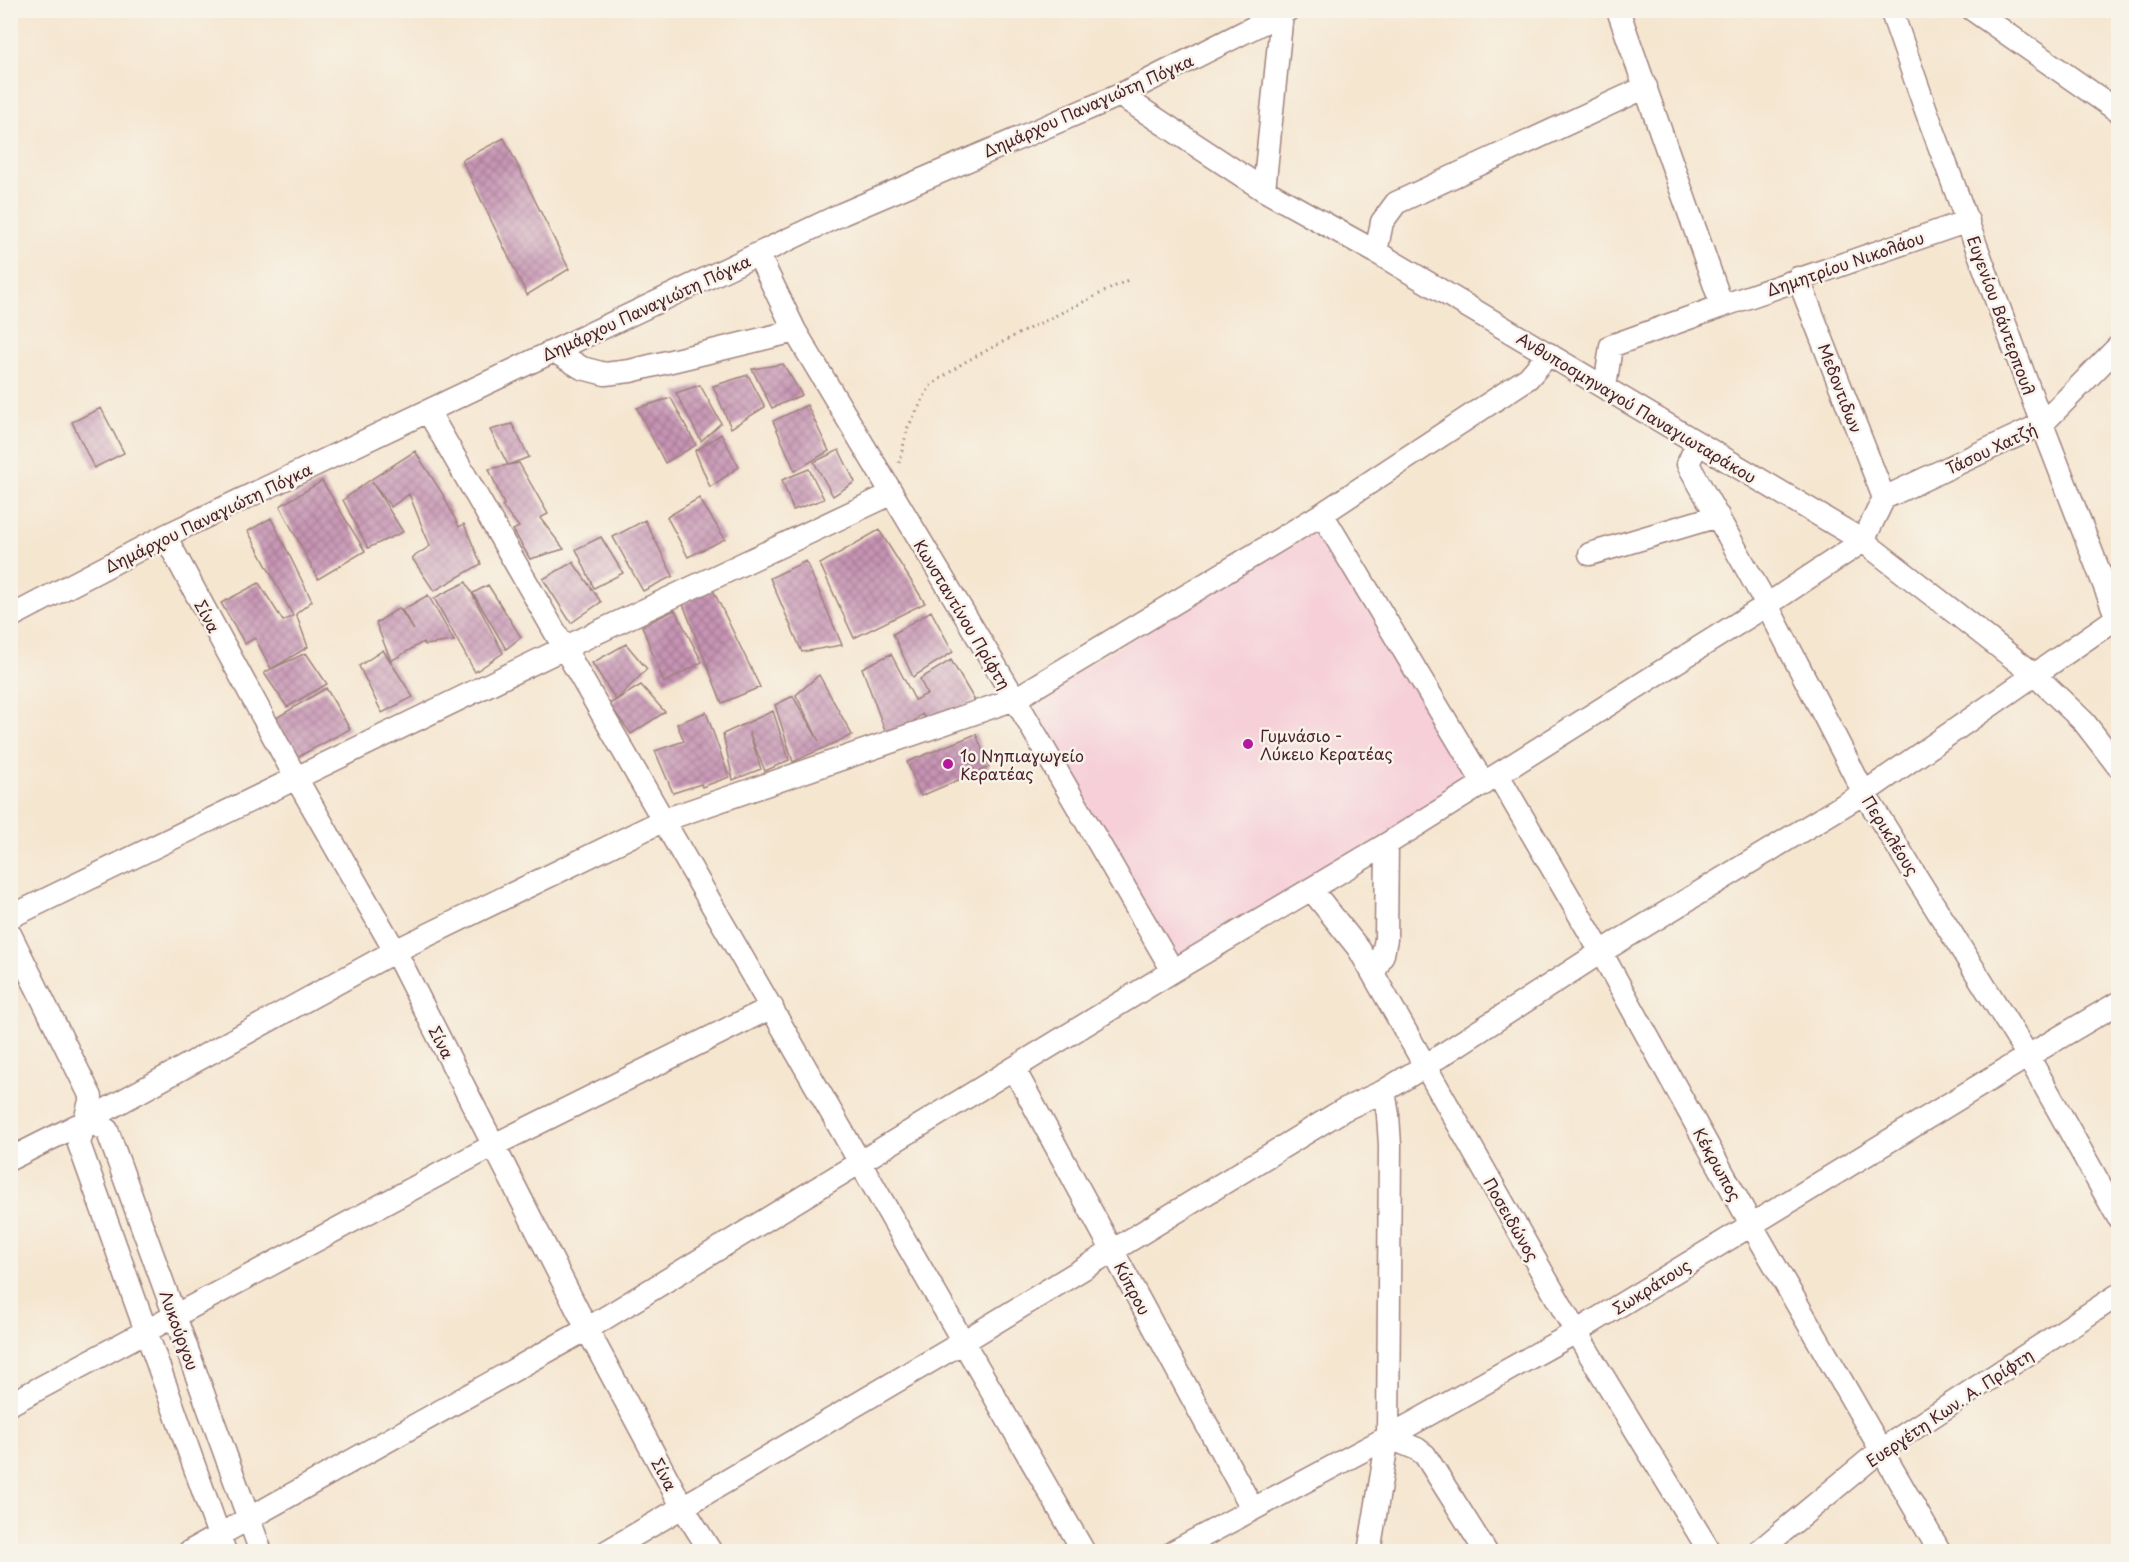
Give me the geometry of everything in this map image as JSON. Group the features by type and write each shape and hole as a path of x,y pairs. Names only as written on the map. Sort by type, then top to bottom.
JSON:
{"street":[{"path":"1618,10 1722,306"},
{"name":"Ευγενίου Βάντερπουλ","path":"1891,10 1926,113 2042,424 2118,618"},
{"path":"1973,10 2118,111"},
{"path":"1264,190 1285,12"},
{"name":"Δημάρχου Παναγιώτη Πόγκα","path":"10,617 165,536 842,214 1120,95 1285,12"},
{"path":"1376,252 1382,222 1396,202 1646,87"},
{"name":"Ανθυποσμηναγού Παναγιωταράκου","path":"1120,95 1264,190 1376,252 1863,541 2035,675 2084,722 2118,766"},
{"name":"Δημητρίου Νικολάου","path":"1605,388 1611,346 1798,278 1968,221"},
{"name":"Κωνσταντίνου Πρίφτη","path":"758,254 795,331 1015,699 1173,971"},
{"name":"Μεδοντιδων","path":"1798,278 1884,498"},
{"path":"554,351 582,368 605,374 795,331"},
{"name":"Τάσου Χατζή","path":"1884,498 2042,424 2118,347"},
{"path":"10,1159 86,1120 395,951 664,820 1015,699 1322,514 1528,378 1549,354"},
{"path":"428,411 1084,1551"},
{"name":"Περικλέους","path":"1697,444 1688,464 1767,605 1864,793 2028,1056 2118,1217"},
{"path":"10,917 564,648 891,494"},
{"path":"189,1551 221,1544 248,1518 587,1329 1173,971 1387,844 1767,605 1863,541 1884,498"},
{"name":"Κέκρωπος","path":"1322,514 1601,952 1751,1224 1940,1551"},
{"path":"1590,554 1718,516"},
{"name":"Σίνα","path":"165,536 296,778 395,951 587,1329 682,1506 711,1551"},
{"path":"606,1551 963,1342 1343,1110 1384,1091 1425,1066 1601,952 1864,793 2118,618"},
{"path":"1374,973 1383,954 1386,939 1387,844"},
{"name":"Ποσειδώνος","path":"1311,889 1359,949 1374,973 1576,1332 1710,1551"},
{"name":"Λυκούργου","path":"10,934 91,1097 79,1144 221,1544"},
{"name":"Σωκράτους","path":"1173,1551 1388,1437 1576,1332 2118,1003"},
{"path":"10,1404 494,1145 772,1007"},
{"name":"Κύπρου","path":"1014,1069 1252,1508"},
{"path":"1369,1551 1388,1437 1390,1145 1384,1091"},
{"name":"Λυκούργου","path":"86,1120 107,1130 261,1551"},
{"name":"Ευεργέτη Κων. Α. Πρίφτη","path":"1758,1551 1881,1450 2118,1295"},
{"path":"1388,1437 1417,1449 1425,1455 1486,1551"}],"path":[{"path":"891,494 908,427 930,386 963,363 1130,279"}],"shaded area":[{"name":"Γυμνάσιο - Λύκειο Κερατέας","path":"1323,527 1480,783 1178,973 1017,706"}],"building":[{"path":"504,138 569,269 527,295 462,160"},
{"path":"783,364 802,395 772,408 752,369"},
{"path":"748,375 765,407 731,428 713,386"},
{"path":"700,385 721,423 701,441 676,393"},
{"path":"671,398 696,445 665,463 637,408"},
{"path":"807,405 829,451 795,471 773,421"},
{"path":"101,408 124,453 94,468 72,422"},
{"path":"512,424 529,457 508,465 490,430"},
{"path":"721,434 739,467 710,487 695,451"},
{"path":"839,450 855,482 833,496 814,462"},
{"path":"415,451 442,493 459,527 464,524 481,564 434,591 412,558 430,546 409,494 391,507 372,482 403,532 368,548 343,500"},
{"path":"519,463 548,514 540,518 564,549 530,559 513,530 519,527 502,506 504,505 489,469"},
{"path":"809,469 824,499 793,510 782,480"},
{"path":"322,481 365,551 318,579 280,506"},
{"path":"699,498 725,539 688,557 667,517"},
{"path":"271,518 312,601 296,614 308,647 271,669 255,638 245,644 221,603 259,583 283,621 293,616 248,531"},
{"path":"645,520 673,576 643,591 613,537"},
{"path":"879,530 925,603 854,638 820,564"},
{"path":"601,537 623,573 594,588 576,549"},
{"path":"806,561 842,645 802,652 770,578"},
{"path":"573,562 601,602 571,623 543,579"},
{"path":"466,582 503,653 475,672 434,598"},
{"path":"488,585 521,637 506,649 473,593"},
{"path":"712,588 760,687 722,703 683,604"},
{"path":"428,595 454,641 425,645 423,642 391,661 376,623 399,608 414,630 402,610"},
{"path":"675,610 702,662 664,683 642,626"},
{"path":"931,611 953,652 913,677 893,634"},
{"path":"626,644 647,669 616,700 592,663"},
{"path":"383,650 413,697 382,713 359,666"},
{"path":"306,653 327,684 287,707 264,673"},
{"path":"891,654 915,700 927,694 920,679 951,660 975,701 929,723 922,714 889,742 862,668"},
{"path":"819,675 852,735 793,762 775,705 793,696 819,741 796,695"},
{"path":"641,685 665,712 631,734 609,704"},
{"path":"326,688 350,729 296,758 273,720"},
{"path":"773,711 789,760 765,771 749,732 761,769 733,780 723,734"},
{"path":"706,712 729,777 702,787 701,784 673,793 655,751 684,741 677,724"},
{"name":"1ο Νηπιαγωγείο Κερατέας","path":"976,734 989,767 921,796 907,762"}],"place":[{"name":"Γυμνάσιο - Λύκειο Κερατέας","path":"1248,744"},
{"name":"1ο Νηπιαγωγείο Κερατέας","path":"948,764"}]}
